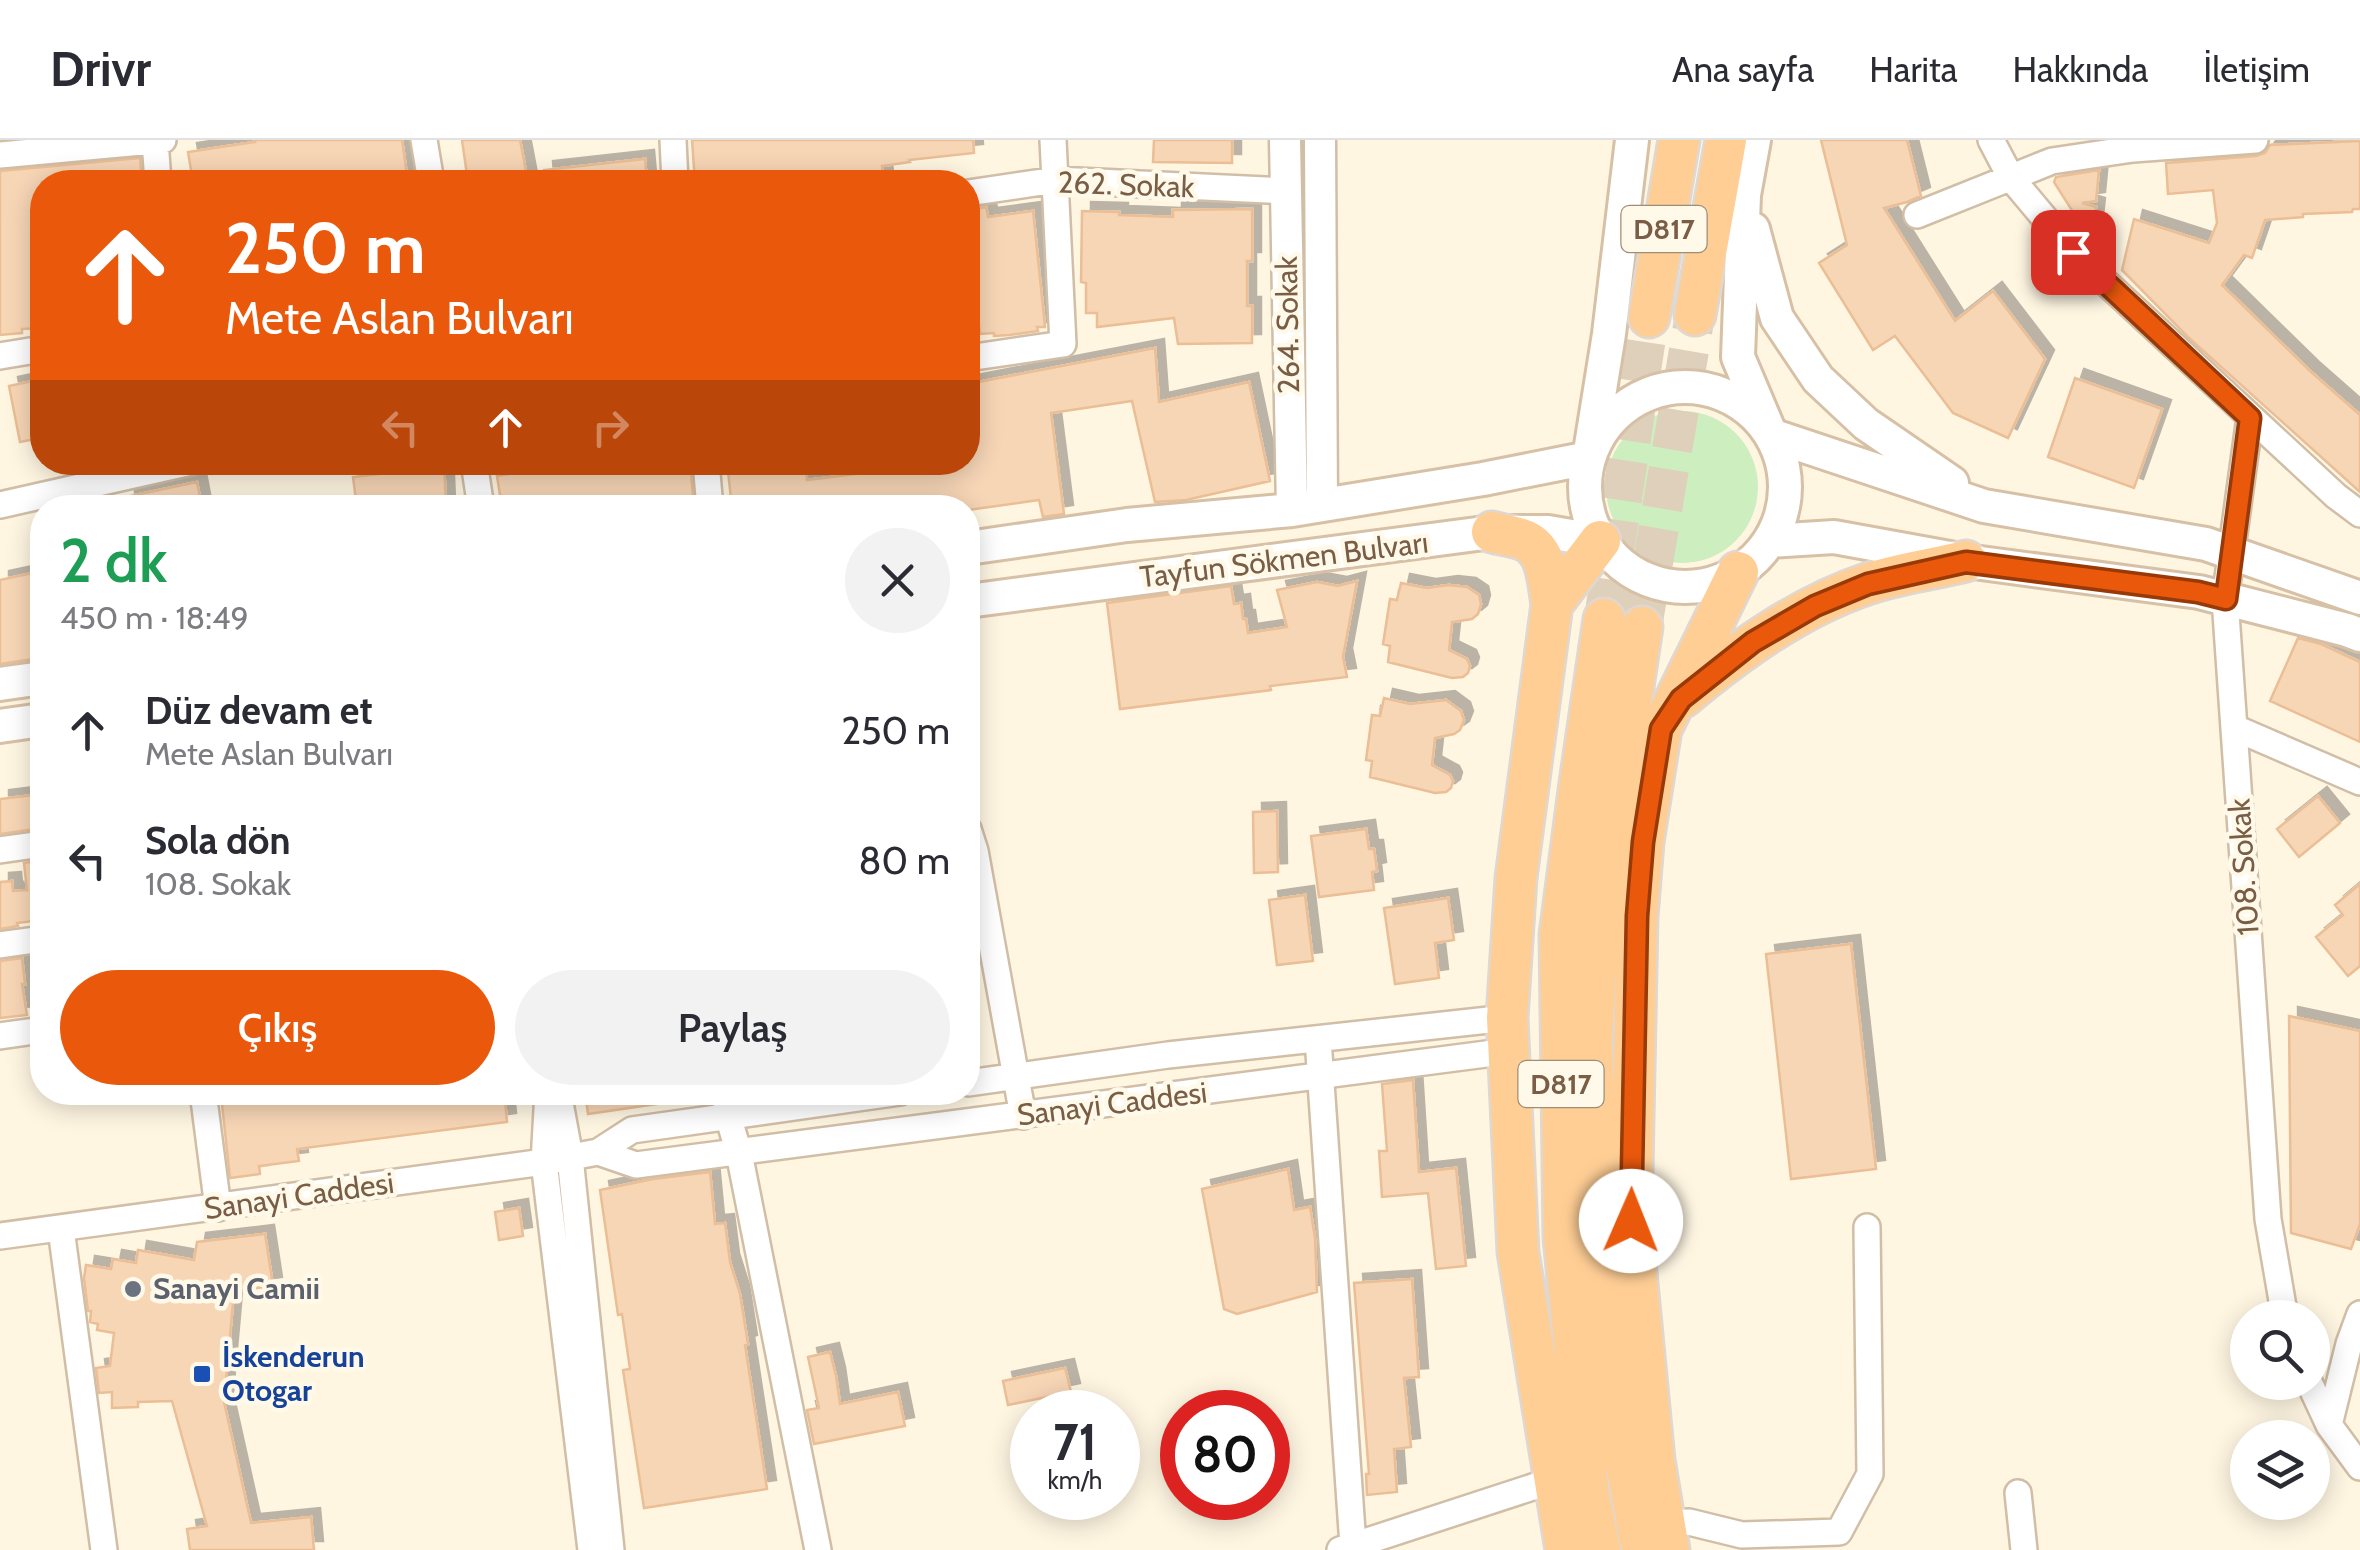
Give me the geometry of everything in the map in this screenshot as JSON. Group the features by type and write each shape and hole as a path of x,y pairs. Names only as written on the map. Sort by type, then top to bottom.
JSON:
{"highway":[{"name":"D817","path":"1649,317 1679,140"},
{"name":"D817","path":"1695,315 1726,140"},
{"path":"1492,532 1526,540 1538,550 1552,604 1516,878 1508,1034 1518,1252 1566,1550"},
{"path":"1552,604 1600,541"},
{"path":"1661,729 1681,699 1715,670 1753,642 1815,606 1868,584 1966,562"},
{"path":"1658,1541 1631,1221 1637,916 1643,842 1661,729 1738,572"},
{"name":"D817","path":"1600,1550 1589,1495 1564,1238 1560,935 1580,782 1623,623 1592,1042 1602,1326 1658,1541"}],"main road":[{"path":"1632,140 1609,334 1584,486 1588,515 1600,541 1617,561 1638,576 1662,585 1688,587 1714,583 1738,572 1755,558 1779,521 1784,499 1780,456 1738,357 1744,195 1754,140"},
{"path":"1744,195 1777,318 1818,379 1866,424 1984,506"},
{"path":"1589,458 1604,428 1626,405 1656,390 1689,386 1722,393 1750,410 1771,435 1984,506 2206,544 2360,598"},
{"name":"Tayfun Sökmen Bulvarı","path":"980,546 1127,525 1307,507 1589,458"},
{"name":"Tayfun Sökmen Bulvarı","path":"980,599 1492,532 1548,532 1600,541"},
{"path":"1769,541 1834,538 1966,562 2198,592 2360,636"},
{"path":"0,684 30,680"},
{"path":"0,726 30,722"}],"street":[{"path":"0,156 158,140 158,170"},
{"path":"424,140 429,170"},
{"path":"673,140 674,170"},
{"path":"980,356 1064,344 1054,140"},
{"name":"264. Sokak","path":"1285,140 1307,507"},
{"name":"264. Sokak","path":"1307,507 1320,140"},
{"path":"1990,140 2011,178 2073,252 2250,418 2360,514"},
{"path":"1917,215 2052,161 2133,145 2255,140"},
{"name":"262. Sokak","path":"980,191 1056,180 1286,192"},
{"path":"0,356 30,351"},
{"name":"108. Sokak","path":"2250,418 2226,599 2268,1220 2282,1300"},
{"path":"44,495 133,475"},
{"path":"0,505 30,498"},
{"path":"2234,728 2360,782"},
{"path":"0,850 30,846"},
{"path":"980,878 1022,1116"},
{"path":"0,945 30,941"},
{"path":"0,1036 30,1032"},
{"name":"Sanayi Caddesi","path":"980,1081 1318,1039 1508,1034"},
{"name":"Sanayi Caddesi","path":"598,1152 636,1165 739,1153 1320,1076 1508,1034"},
{"path":"1318,1039 1347,1548 1554,1480"},
{"path":"205,1105 218,1208"},
{"path":"550,1105 610,1550"},
{"path":"558,1105 557,1160 591,1550"},
{"name":"Sanayi Caddesi","path":"0,1236 557,1160 598,1152 632,1130 722,1105"},
{"path":"726,1105 818,1550"},
{"path":"1658,1541 1689,1522 1742,1535 1839,1532 1870,1474 1867,1227"},
{"path":"61,1228 104,1550"},
{"path":"2330,1421 2360,1314"},
{"path":"2330,1426 2360,1466"},
{"path":"2018,1493 2024,1550"}],"green space":[{"path":"1682,411 1711,417 1735,434 1752,458 1758,487 1752,516 1735,540 1711,557 1682,563 1653,557 1629,540 1612,516 1606,487 1612,458 1629,434 1653,417"}],"building":[{"path":"402,140 406,170 191,170 188,152 255,142"},
{"path":"462,140 520,140 526,170 466,170"},
{"path":"692,140 973,140 974,153 909,160 882,166 883,170 694,170"},
{"path":"1154,140 1232,140 1232,163 1153,162"},
{"path":"1821,140 1907,140 1921,196 1884,208 1955,321 1993,291 2045,359 2008,438 1953,413 1895,336 1873,350 1819,263 1847,245"},
{"path":"2360,141 2360,209 2265,220 2252,258 2244,255 2222,285 2360,415 2360,492 2188,337 2122,270 2134,219 2209,243 2217,223 2213,190 2168,194 2166,163 2256,156 2265,153 2270,145"},
{"path":"140,158 141,170 30,170 30,329 0,335 0,171"},
{"path":"645,159 646,170 544,170"},
{"path":"2099,170 2096,201 2082,203 2096,207 2093,232 2078,220 2054,182 2056,177"},
{"path":"986,207 988,217 1033,211 1045,327 1037,327 1038,331 980,334 980,208"},
{"path":"1252,209 1247,306 1252,306 1252,343 1178,344 1174,318 1097,327 1097,313 1086,313 1086,283 1081,282 1082,211 1173,217 1173,210"},
{"path":"1155,348 1159,402 1249,382 1270,481 1186,500 1155,502 1132,401 1051,413 1064,514 1043,517 1039,500 980,508 980,495 731,495 728,475 807,475 807,480 848,475 980,475 980,382"},
{"path":"2075,378 2162,409 2134,488 2048,457"},
{"path":"30,382 30,440 20,442 9,386"},
{"path":"445,475 445,495 355,495 353,477"},
{"path":"691,475 693,495 500,495 497,476"},
{"path":"197,482 200,495 135,495"},
{"path":"30,574 30,660 0,664 0,580"},
{"path":"1357,581 1343,657 1347,677 1120,709 1107,603 1231,586 1234,604 1241,603 1248,633 1287,627 1277,590 1317,582 1338,586"},
{"path":"1401,583 1427,588 1467,587 1479,595 1478,614 1472,619 1452,622 1449,650 1467,659 1470,666 1463,677 1452,678 1388,662 1390,646 1383,644 1390,599 1397,600"},
{"path":"2298,638 2360,662 2360,742 2270,701"},
{"path":"1384,698 1410,704 1446,700 1461,711 1464,720 1460,730 1435,738 1432,765 1453,781 1446,792 1435,793 1370,777 1372,761 1366,760 1372,715 1380,716"},
{"path":"30,795 30,830 0,834 0,799"},
{"path":"2318,796 2340,823 2299,857 2277,829"},
{"path":"1277,811 1278,872 1254,873 1253,812"},
{"path":"1366,829 1377,871 1372,872 1374,890 1319,897 1311,836"},
{"path":"30,862 30,921 0,929 0,882 12,881 13,891 27,890 24,863"},
{"path":"2360,884 2360,966 2348,976 2316,937 2343,915 2335,905"},
{"path":"1305,895 1313,961 1277,965 1269,900"},
{"path":"1448,898 1454,940 1435,943 1439,978 1395,984 1384,908"},
{"path":"1851,944 1876,1169 1791,1179 1766,954"},
{"path":"22,958 27,1015 0,1018 0,961"},
{"path":"2289,1016 2360,1031 2360,1224 2351,1249 2291,1233"},
{"path":"1413,1080 1419,1172 1456,1168 1466,1266 1436,1269 1428,1193 1382,1197 1379,1151 1387,1151 1382,1084"},
{"path":"222,1105 505,1105 507,1122 297,1149 299,1161 259,1166 260,1174 230,1178"},
{"path":"587,1105 650,1105 588,1114"},
{"path":"1288,1169 1294,1210 1310,1207 1317,1292 1237,1314 1224,1309 1202,1189"},
{"path":"710,1172 715,1224 725,1223 730,1262 740,1294 767,1489 644,1508 623,1370 630,1369 600,1190"},
{"path":"519,1208 523,1236 499,1240 495,1212"},
{"name":"İskenderun Otogar","path":"265,1234 273,1286 234,1291 224,1402 251,1523 311,1517 314,1550 190,1550 187,1529 207,1526 172,1401 112,1408 112,1392 99,1393 96,1368 110,1366 114,1333 97,1330 98,1324 90,1322 86,1265 111,1269 113,1259 136,1263 138,1250 194,1260 197,1242"},
{"path":"1412,1279 1419,1377 1404,1378 1411,1447 1394,1449 1397,1492 1367,1495 1369,1474 1354,1283"},
{"path":"830,1352 840,1404 898,1392 905,1426 814,1444 807,1410 819,1408 808,1357"},
{"path":"1065,1368 1070,1390 1010,1390 1008,1405 1003,1381"}],"tunnel":[{"path":"1642,627 1695,315"},
{"path":"1604,619 1649,317"}],"place":[{"name":"Sanayi Camii","path":"133,1289"},
{"name":"İskenderun Otogar","path":"202,1374"}],"route":[{"path":"1631,1221 1637,916 1643,842 1661,729 1681,699 1753,642 1815,606 1868,584 1966,562 2226,599 2250,418 2073,252"}]}
